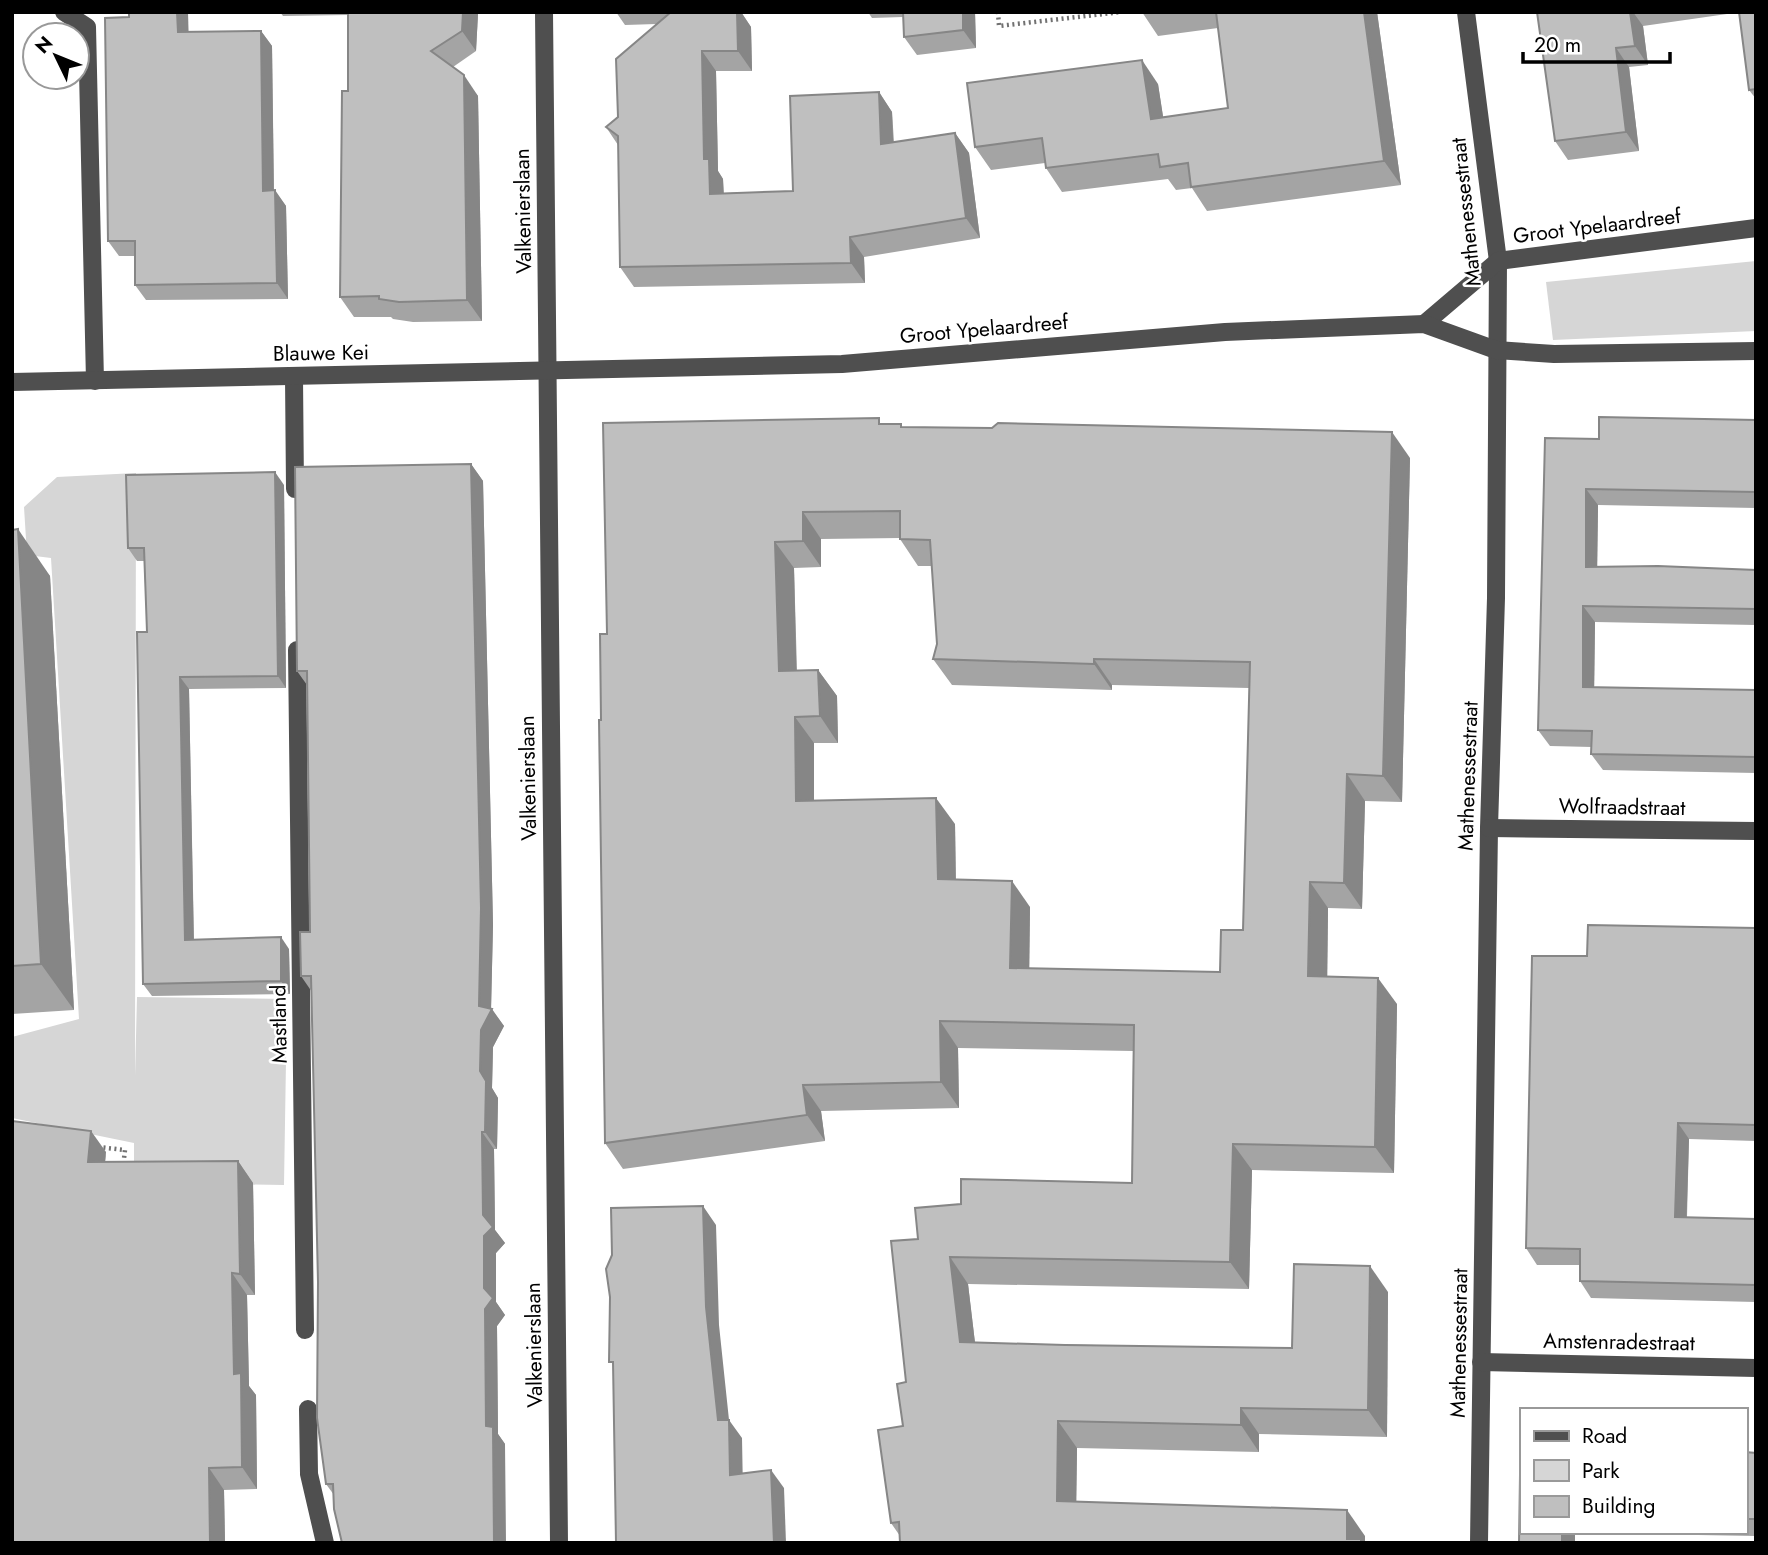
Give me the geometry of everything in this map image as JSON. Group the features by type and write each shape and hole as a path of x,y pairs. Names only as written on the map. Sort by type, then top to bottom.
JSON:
{"street":[{"path":"64,12 86,27 95,381"},
{"name":"Valkenierslaan","path":"544,12 558,1543"},
{"name":"Mathenessestraat","path":"1466,12 1498,261 1496,598 1489,828 1479,1543"},
{"name":"Groot Ypelaardreef","path":"1424,324 1498,261 1756,228"},
{"name":"Groot Ypelaardreef","path":"547,372 842,364 1225,332 1424,324 1496,350 1554,354 1756,351"},
{"name":"Blauwe Kei","path":"12,382 547,372"},
{"path":"294,377 295,501"},
{"name":"Mastland","path":"297,626 305,1330"},
{"name":"Wolfraadstraat","path":"1489,828 1756,831"},
{"name":"Amstenradestraat","path":"1481,1362 1756,1368"},
{"path":"307,1409 309,1474 324,1543"}],"path":[{"path":"998,12 999,26 1121,12"},
{"path":"88,1146 125,1150 122,1177"}],"green space":[{"path":"1756,261 1756,331 1553,340 1546,282"},
{"path":"136,473 135,1076 137,997 287,999 284,1185 134,1183 134,1143 12,1118 12,1037 79,1019 51,558 27,555 24,507 57,477"}],"building":[{"path":"129,12 177,12 178,32 261,31 263,191 275,190 277,283 135,285 135,241 108,241 105,18 129,17"},
{"path":"348,12 463,12 462,31 431,51 464,75 467,300 399,302 379,299 379,296 340,297 342,91 348,91"},
{"path":"671,12 737,12 738,51 702,51 704,159 709,159 710,194 793,191 790,96 879,92 881,144 955,133 966,218 850,237 851,263 620,267 618,136 606,127 618,117 616,59"},
{"path":"903,12 963,12 963,30 904,37"},
{"path":"1216,12 1364,12 1384,161 1191,187 1188,163 1160,167 1158,154 1046,168 1042,138 975,147 967,83 1142,60 1151,119 1228,108"},
{"path":"1537,12 1630,12 1635,46 1616,48 1626,132 1555,141"},
{"path":"1739,12 1756,12 1756,89 1749,90"},
{"path":"1599,417 1756,420 1756,492 1586,489 1586,567 1658,566 1756,570 1756,609 1583,606 1583,687 1756,690 1756,757 1591,754 1592,731 1538,730 1545,438 1599,439"},
{"path":"879,418 879,424 901,424 901,427 992,428 998,423 1392,432 1383,776 1347,774 1344,883 1310,882 1308,976 1378,978 1375,1147 1233,1144 1230,1262 950,1257 960,1342 1065,1345 1292,1348 1294,1264 1370,1266 1368,1410 1241,1408 1241,1425 1058,1421 1057,1501 1347,1510 1347,1539 1361,1539 1361,1543 900,1543 899,1522 891,1523 878,1430 903,1426 897,1384 906,1382 891,1241 918,1239 915,1208 961,1204 961,1179 1132,1183 1134,1025 940,1021 941,1082 803,1085 807,1115 605,1143 599,720 600,634 607,634 603,423","holes":["900,511 900,539 930,540 937,644 933,659 1094,664 1094,659 1250,662 1243,930 1221,930 1220,972 1010,968 1012,881 938,879 936,798 796,801 795,717 820,716 818,670 779,671 775,542 803,541 803,512"]},
{"path":"471,464 481,908 479,1006 492,1009 481,1030 480,1071 486,1081 485,1132 482,1132 483,1215 493,1227 484,1236 484,1288 493,1298 485,1309 486,1426 493,1427 494,1543 342,1543 334,1509 333,1484 326,1484 317,1418 318,1282 311,976 301,976 300,932 310,932 307,671 297,671 295,467"},
{"path":"275,472 278,676 180,677 185,940 281,937 281,981 143,984 137,632 147,632 144,548 128,548 126,475"},
{"path":"18,529 41,964 12,966 12,530"},
{"path":"1588,925 1756,928 1756,1125 1678,1123 1675,1217 1756,1219 1756,1285 1580,1281 1580,1249 1526,1248 1532,956 1587,956"},
{"path":"12,1121 91,1131 88,1162 238,1161 240,1274 232,1273 234,1374 241,1373 242,1467 209,1468 210,1543 12,1543"},
{"path":"703,1206 706,1307 718,1420 729,1420 730,1475 771,1470 774,1543 616,1543 613,1362 609,1362 610,1297 606,1269 612,1255 611,1208"},
{"path":"1747,1452 1756,1453 1756,1519 1747,1519"},
{"path":"1520,1475 1520,1534 1562,1534 1562,1543 1519,1543"}]}
